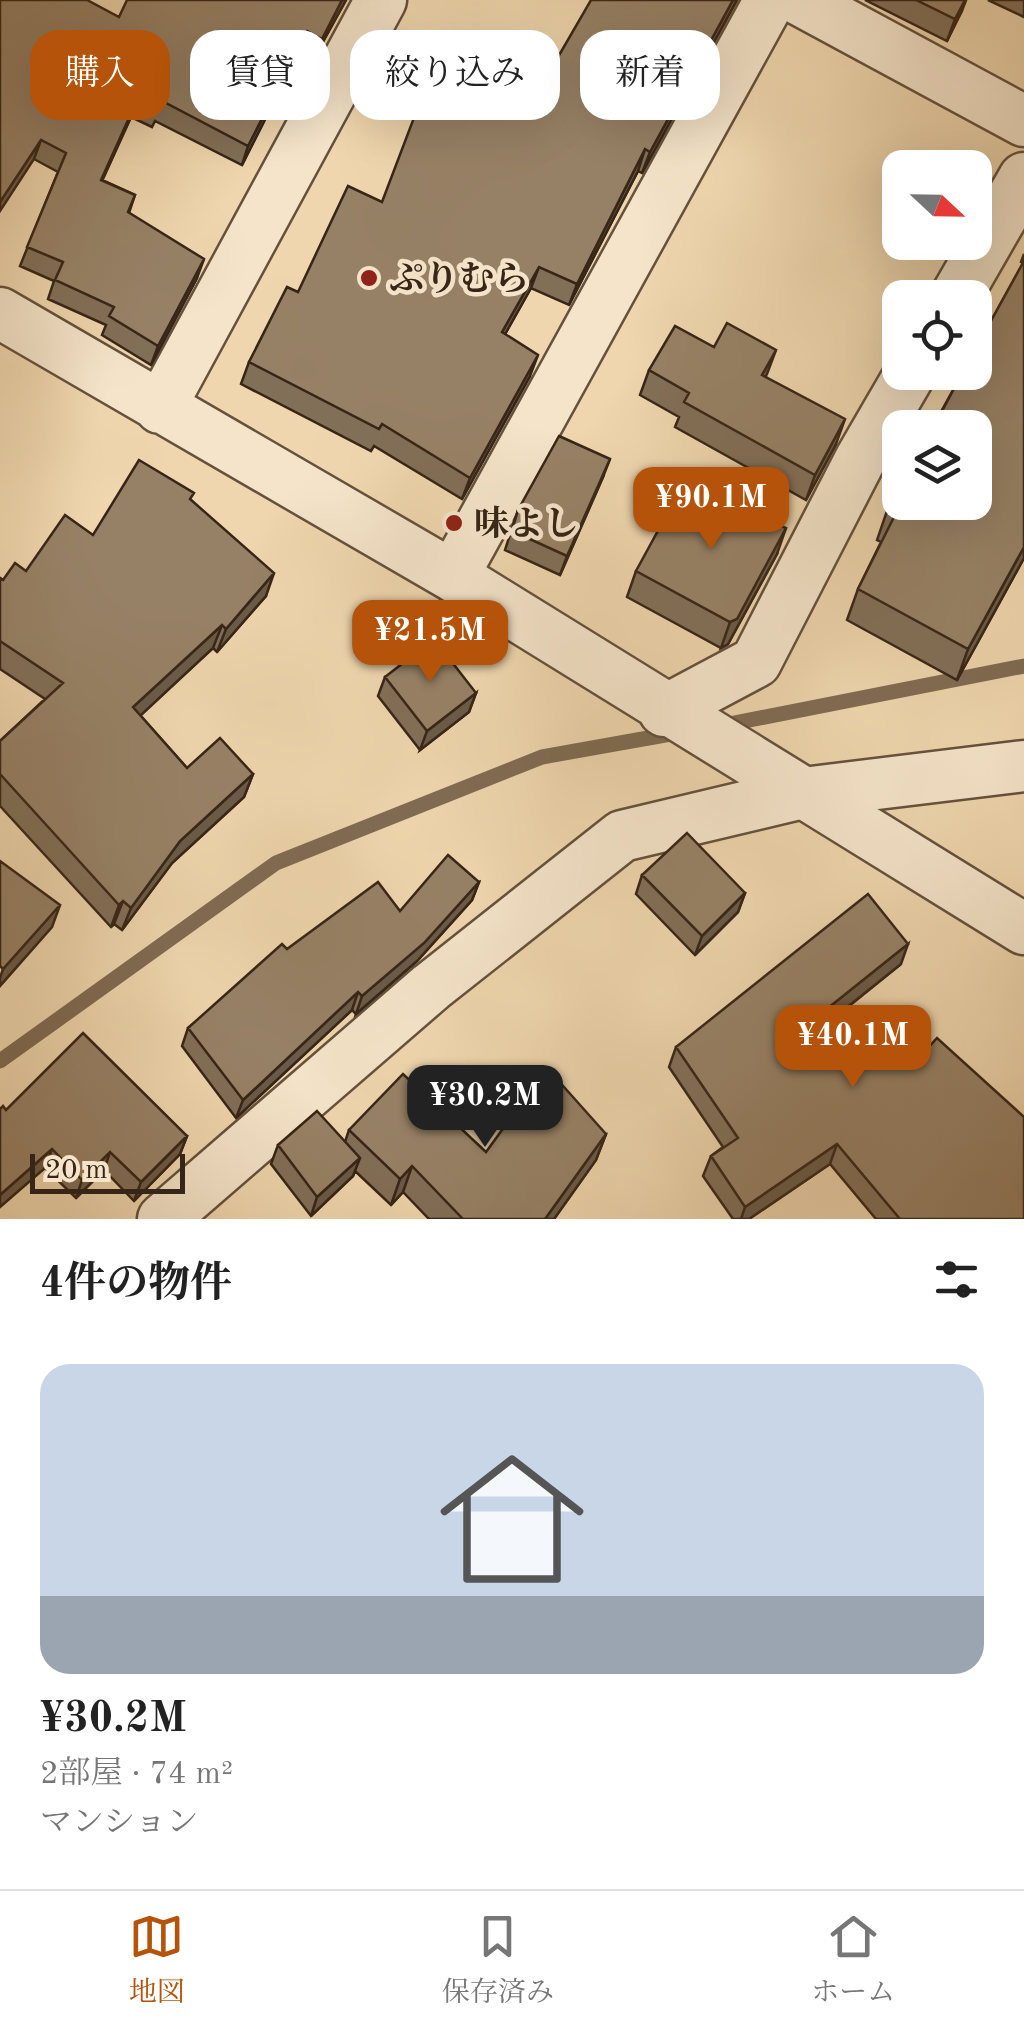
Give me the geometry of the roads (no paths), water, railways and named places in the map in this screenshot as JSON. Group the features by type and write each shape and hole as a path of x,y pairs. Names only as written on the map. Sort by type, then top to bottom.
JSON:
{"street":[{"path":"160,408 381,0"},
{"path":"453,576 770,0"},
{"path":"800,0 1024,121"},
{"path":"964,280 1024,178"},
{"path":"0,313 453,576 664,711 1024,930"},
{"path":"664,711 756,662 861,458 901,390"},
{"path":"163,1219 431,988 622,836 803,793 1024,766"}],"waterway":[{"path":"719,726 1024,666"},
{"path":"0,1061 276,863 542,757 682,732"}],"place":[{"name":"ぷりむら","path":"369,278"},
{"name":"味よし","path":"454,523"}]}
